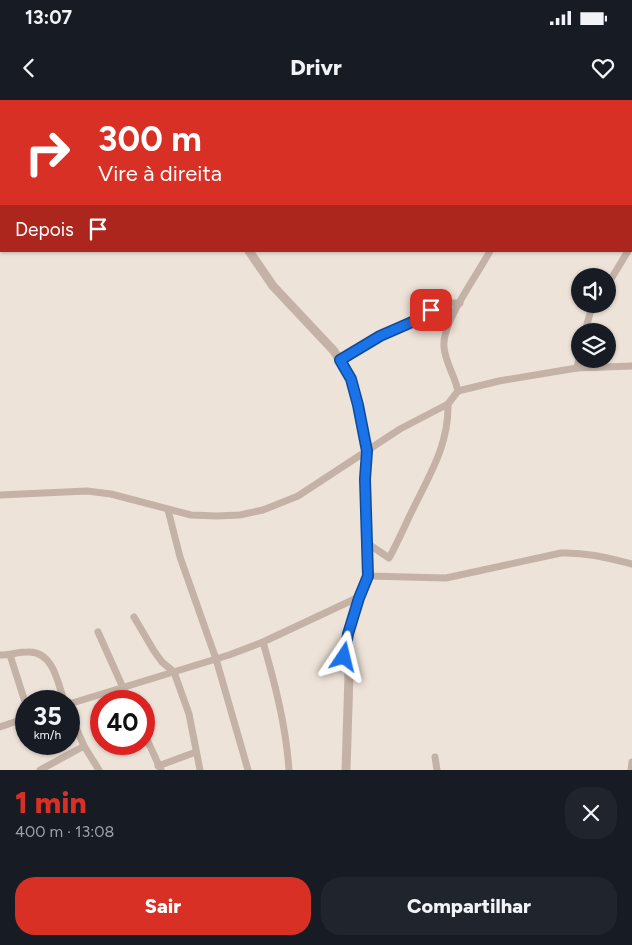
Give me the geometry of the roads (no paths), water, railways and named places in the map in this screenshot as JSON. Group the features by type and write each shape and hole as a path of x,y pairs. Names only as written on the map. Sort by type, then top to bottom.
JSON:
{"street":[{"path":"249,252 273,286 334,351 340,360 351,379 367,451 365,479 368,576 348,634 344,657 349,675 346,770"},
{"path":"458,391 457,382 446,357 444,340 448,326 489,252"},
{"path":"616,271 627,252"},
{"path":"340,360 380,336 412,322 445,303 460,303"},
{"path":"616,367 632,366"},
{"path":"0,495 87,491 111,494 191,515 240,515 264,510 298,496 400,429 448,404 458,391 577,368"},
{"path":"367,543 390,558 439,454 449,420 448,404"},
{"path":"168,510 180,557 216,659 248,770"},
{"path":"368,576 446,578 561,553 576,552 602,556 632,564"},
{"path":"80,701 216,659 263,642 359,598"},
{"path":"134,617 154,651 162,662 174,672 189,714 200,770"},
{"path":"98,632 124,690"},
{"path":"263,642 287,741 289,770"},
{"path":"0,655 38,652 46,658 53,669 60,690"},
{"path":"10,655 21,690"},
{"path":"0,727 15,722"},
{"path":"80,737 99,770"},
{"path":"40,770 84,746"},
{"path":"154,755 160,768 196,752"},
{"path":"435,757 437,770"},
{"path":"631,770 632,762"}]}
